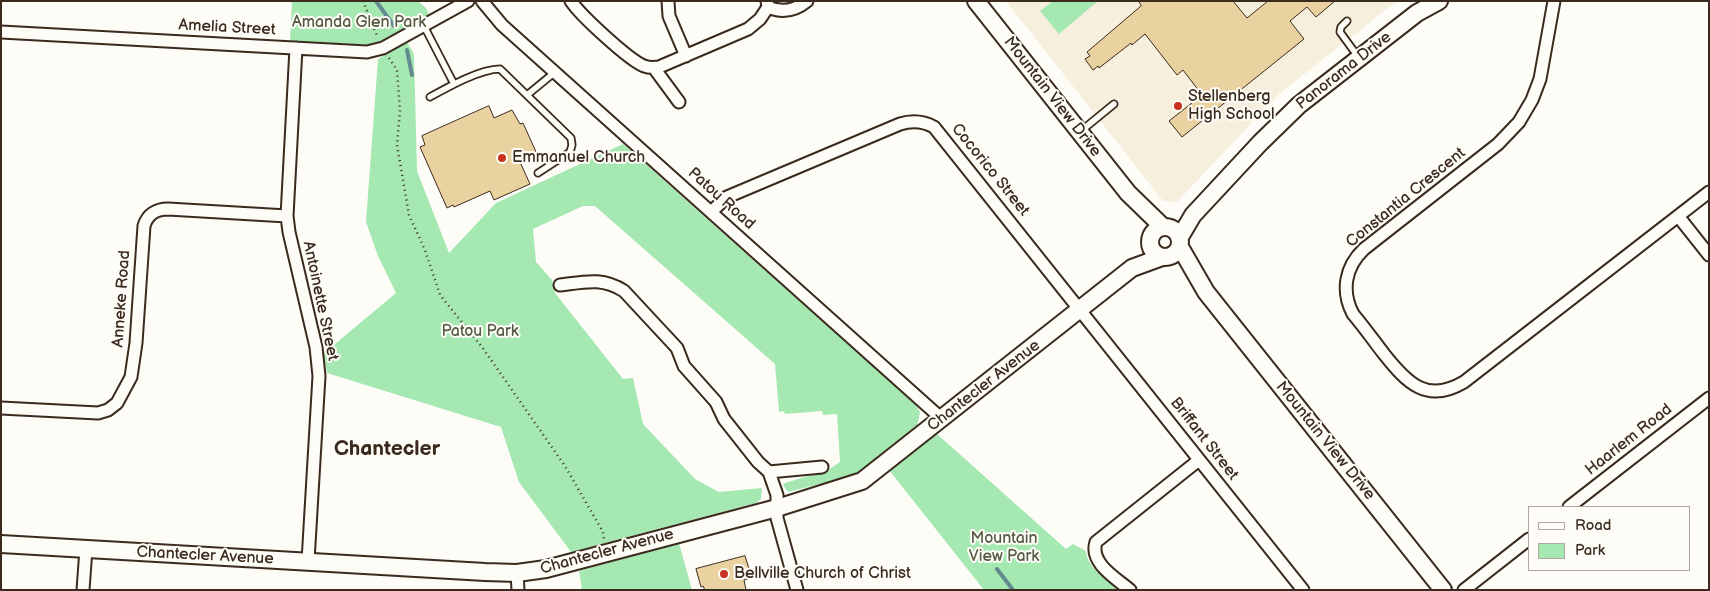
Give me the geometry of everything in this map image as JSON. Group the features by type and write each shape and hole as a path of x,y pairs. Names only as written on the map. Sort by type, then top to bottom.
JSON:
{"street":[{"name":"Amelia Street","path":"1,32 367,52 382,48 468,1"},
{"name":"Patou Road","path":"482,1 502,24 942,419"},
{"path":"571,1 614,43 640,65 654,68 748,29 760,19 768,4 778,10 790,10 807,1"},
{"path":"668,1 669,16 686,56"},
{"name":"Mountain View Drive","path":"976,1 1128,193 1165,227"},
{"name":"Panorama Drive","path":"1173,249 1193,215 1260,143 1299,106 1417,13 1439,1"},
{"name":"Constantia Crescent","path":"1554,1 1540,79 1527,109 1514,128 1498,144 1358,255 1349,269 1346,285 1348,300 1353,314 1401,375 1407,381 1422,388 1439,390 1448,389 1464,382 1709,192"},
{"name":"Antoinette Street","path":"296,48 287,216 316,347 320,376 308,561"},
{"path":"654,68 679,102"},
{"name":"Cocorico Street","path":"711,212 727,197 900,124 920,121 934,127 939,132 1080,309"},
{"name":"Mountain View Drive","path":"1128,193 1150,240"},
{"name":"Anneke Road","path":"1,408 98,413 108,410 117,403 125,391 133,366 144,226 152,213 162,209 287,216"},
{"name":"Panorama Drive","path":"1165,227 1193,215"},
{"path":"1678,216 1709,255"},
{"path":"1165,227 1173,229 1173,249 1154,253 1150,240 1153,233 1165,227"},
{"name":"Chantecler Avenue","path":"1132,268 1140,252 1150,240"},
{"name":"Mountain View Drive","path":"1173,249 1185,274 1206,292 1443,590"},
{"name":"Chantecler Avenue","path":"1,544 518,573 546,569 777,508 862,481 1132,268 1173,249"},
{"path":"560,286 598,281 611,284 624,291 677,348 684,366 716,402 724,419 758,462 769,472 777,495 777,518 797,590"},
{"name":"Briffant Street","path":"1080,309 1303,590"},
{"name":"Haarlem Road","path":"1570,506 1709,398"},
{"path":"1130,590 1097,560 1094,552 1096,542 1199,460"},
{"path":"769,472 822,467"},
{"path":"1464,590 1528,540"},
{"path":"83,590 86,549"},
{"path":"518,573 518,590"}],"lane":[{"path":"1347,22 1341,27 1340,32 1360,58"},
{"path":"424,26 454,84"},
{"path":"430,97 454,84 493,69 500,69 571,138 570,152 538,173"},
{"path":"528,95 555,72"},
{"path":"1079,132 1114,104"}],"path":[{"path":"363,1 382,48 397,70 400,111 397,145 409,215 440,295 482,347 565,466 603,532 604,553"}],"shaded area":[{"name":"Stellenberg High School","path":"1006,1 1397,1 1279,94 1177,202 1163,201"}],"green space":[{"name":"Amanda Glen Park","path":"292,1 418,1 426,8 429,15 373,45 290,41"},
{"path":"1053,1 1098,1 1059,34 1040,11"},
{"name":"Patou Park","path":"407,42 414,54 417,171 449,253 496,203 623,144 915,404 920,412 917,426 856,475 788,492 783,485 785,483 828,470 840,462 837,414 823,415 822,411 785,414 784,411 779,412 775,364 595,206 583,206 533,229 536,262 552,280 555,293 623,379 633,378 643,424 695,479 719,492 762,488 761,499 756,503 571,552 519,482 501,427 327,373 323,354 396,293 378,256 366,222 378,59"},
{"name":"Mountain View Park","path":"937,434 1066,549 1073,544 1086,551 1093,568 1119,590 984,590 889,470"},
{"path":"679,543 692,590 582,590 579,571"}],"building":[{"path":"1139,1 1233,1 1247,18 1268,1 1335,1 1316,17 1307,7 1290,21 1304,39 1182,137 1169,121 1202,95 1183,70 1177,75 1145,34 1099,68 1098,66 1093,70 1085,59 1090,56 1087,52 1141,6"},
{"name":"Emmanuel Church","path":"489,106 494,118 512,110 520,124 523,123 537,154 520,162 530,184 494,200 490,191 454,207 453,205 447,208 420,147 425,145 422,136"},
{"name":"Bellville Church of Christ","path":"745,556 752,578 744,580 746,590 705,590 703,586 701,587 696,569"}],"waterway":[{"path":"376,1 394,26"},
{"path":"407,50 412,75"},
{"path":"997,569 1013,590"}],"place":[{"name":"Stellenberg High School","path":"1178,106"},
{"name":"Emmanuel Church","path":"502,158"},
{"name":"Bellville Church of Christ","path":"724,574"}],"district":[{"name":"Chantecler","path":"387,450"}]}
